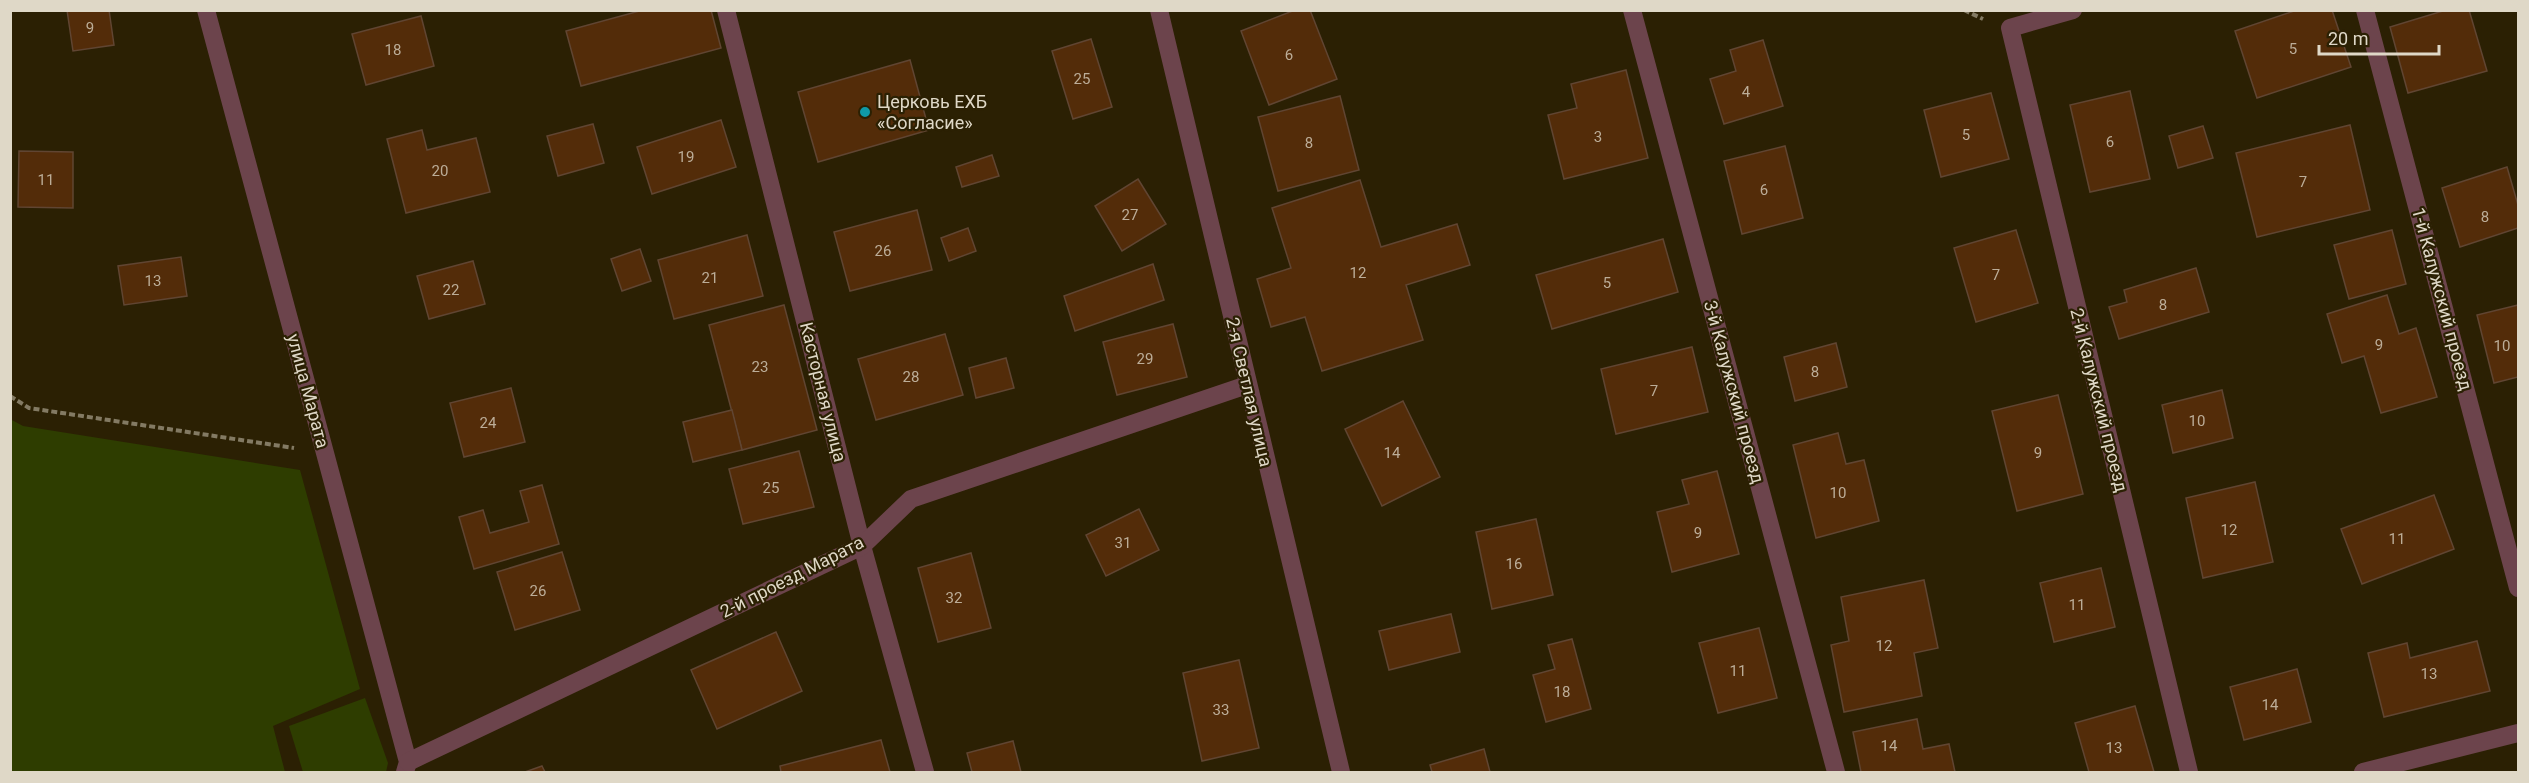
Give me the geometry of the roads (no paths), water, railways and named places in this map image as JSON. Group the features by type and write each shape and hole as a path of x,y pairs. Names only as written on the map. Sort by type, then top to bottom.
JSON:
{"street":[{"name":"улица Марата","path":"206,10 406,767"},
{"name":"Касторная улица","path":"726,10 862,546 925,772"},
{"name":"2-я Светлая улица","path":"1159,10 1341,772"},
{"name":"3-й Калужский проезд","path":"1632,10 1836,772"},
{"name":"2-й Калужский проезд","path":"2073,10 2010,28 2189,772"},
{"name":"1-й Калужский проезд","path":"2365,10 2518,588"},
{"name":"2-й проезд Марата","path":"406,767 862,546 911,499 1247,385"},
{"path":"2363,772 2518,733"}],"place":[{"name":"Церковь ЕХБ «Согласие»","path":"865,112"}]}
